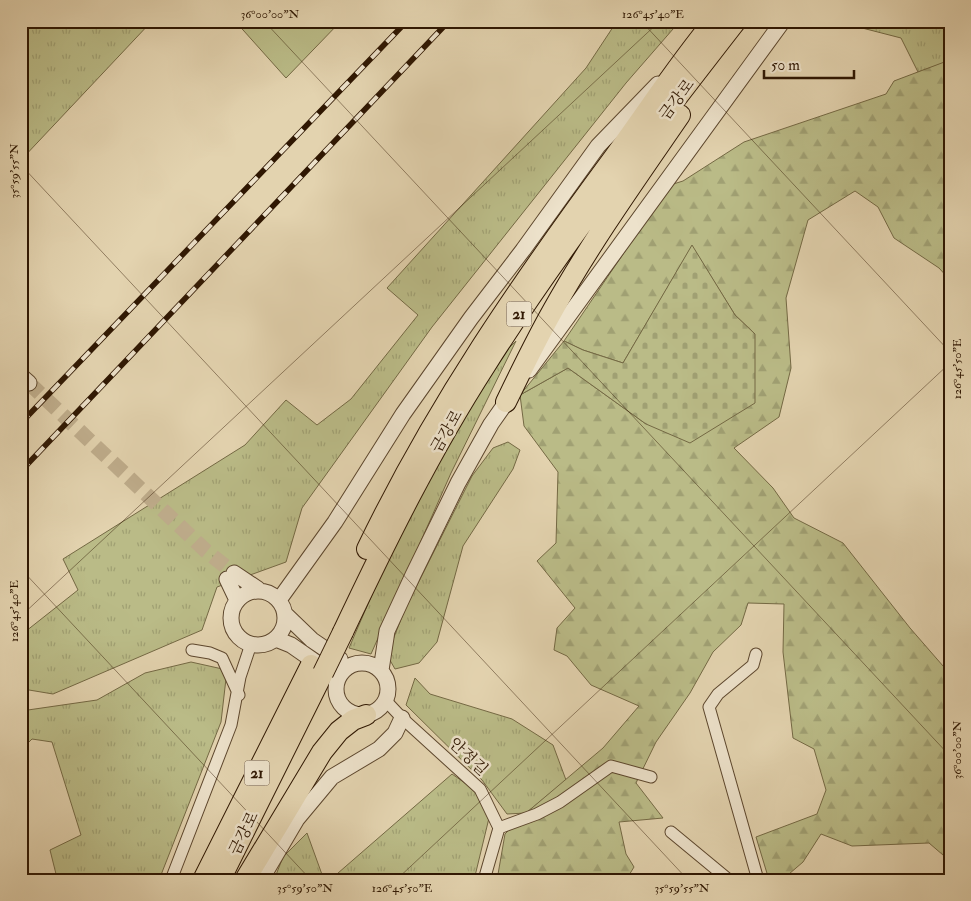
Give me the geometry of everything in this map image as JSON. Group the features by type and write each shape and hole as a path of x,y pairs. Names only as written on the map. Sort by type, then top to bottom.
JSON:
{"highway":[{"name":"금강로","path":"220,880 324,672 337,628 416,453 464,371 512,298 652,106 688,52 714,21"},
{"name":"금강로","path":"337,628 488,360 581,228 736,21"},
{"path":"506,402 552,310 580,264 622,198 745,21"},
{"name":"금강로","path":"203,880 324,672"},
{"path":"245,880 322,752 339,731 352,720 366,715"}],"street":[{"path":"21,25 25,21"},
{"path":"276,639 291,645 324,672 337,698 348,712 366,715 381,708 386,701 388,684 381,670 386,631 458,483 491,424 783,21"},
{"path":"279,600 335,522 403,414 598,146 688,52"},
{"path":"237,600 231,576 258,590 270,593 279,600 286,614 312,640 349,666"},
{"path":"258,590 244,594 237,600 230,616 232,626 242,640 259,646 276,639 282,632 286,614"},
{"path":"171,880 230,725 238,694 240,677 250,644"},
{"path":"192,650 210,653 222,658 238,694"},
{"path":"756,654 753,665 718,694 709,707 758,880"},
{"path":"324,672 365,662 381,670"},
{"name":"안정길","path":"386,701 480,789 498,828"},
{"path":"261,880 297,819 332,777 379,749 395,733 402,718"},
{"path":"484,880 498,828 537,814 560,802 611,766 651,777"},
{"path":"671,832 729,880"}],"green space":[{"path":"21,21 151,22 21,160"},
{"path":"235,21 341,21 286,78"},
{"path":"617,21 680,21 626,83 432,327 302,508 286,562 217,587 202,630 53,694 29,690 21,681 21,635 78,590 63,559 245,445 286,400 317,425 351,399 418,315 387,288 586,68"},
{"path":"835,21 950,21 950,61 918,72 901,38"},
{"path":"950,61 950,280 939,268 894,238 878,207 855,191 808,220 786,298 791,368 779,417 734,448 773,488 794,518 843,543 910,628 950,674 950,861 929,843 852,846 821,834 803,862 782,880 769,880 756,837 817,814 826,790 814,749 793,738 783,652 784,604 748,603 741,625 713,652 690,693 656,742 636,783 663,818 619,822 626,854 634,867 626,880 611,880 598,875 596,880 497,880 505,834 526,813 603,748 639,706 591,685 567,656 554,650 557,628 575,608 537,561 556,543 558,472 524,426 520,395 568,368 646,424 755,334 735,315 692,246 623,363 583,350 564,341 670,185 683,181 744,142 886,94 894,81"},
{"path":"692,245 735,315 755,334 755,403 690,443 646,424 568,368 520,395 564,341 583,350 623,363"},
{"path":"516,341 451,473 371,654 349,648 399,532 497,360"},
{"path":"508,442 520,450 513,469 463,546 437,642 419,663 395,669 387,655 405,609 472,476 493,448"},
{"path":"191,662 227,670 221,722 159,880 55,880 57,878 50,850 81,835 52,742 32,739 21,750 21,711 97,700 145,673"},
{"path":"415,678 430,694 512,719 553,745 566,780 526,813 507,814 482,780 406,705"},
{"path":"452,774 475,790 489,818 475,876 461,880 330,880"},
{"path":"307,833 324,880 274,880 283,857"}],"tunnel":[{"path":"29,383 206,551 234,573"}],"railway":[{"path":"21,423 407,21"},
{"path":"21,471 449,21"}]}
